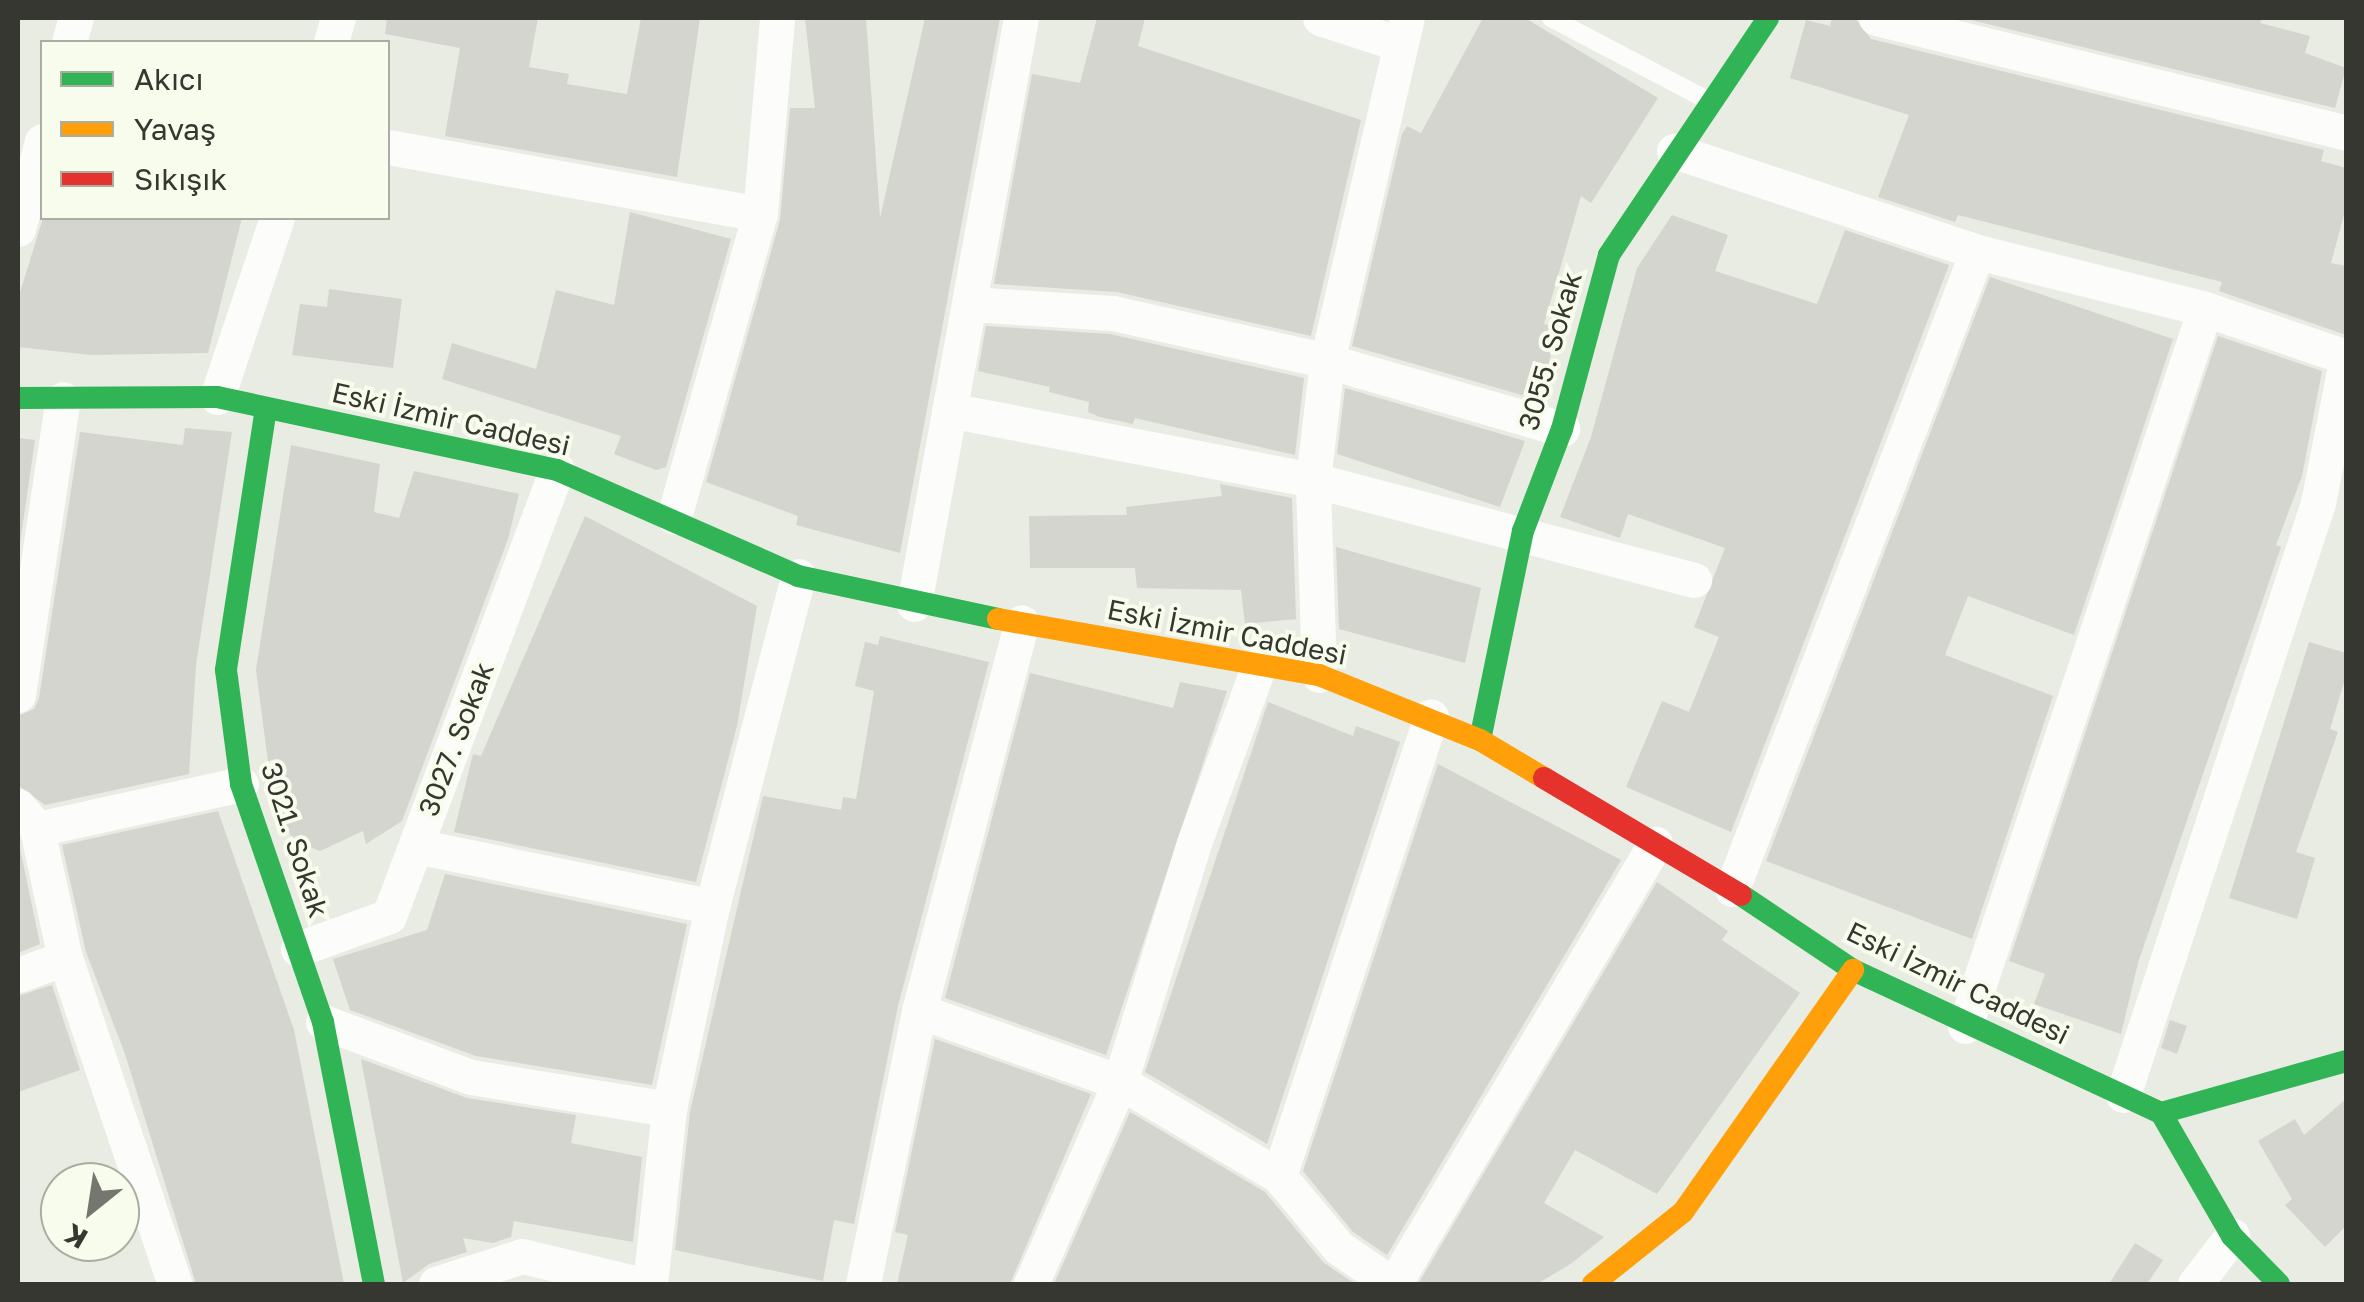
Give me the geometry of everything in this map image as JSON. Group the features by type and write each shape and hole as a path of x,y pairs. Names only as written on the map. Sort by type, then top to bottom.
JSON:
{"main road":[{"name":"3055. Sokak","path":"1480,740 1522,531 1562,429 1608,255 1674,151 1768,18"},
{"name":"Eski İzmir Caddesi","path":"18,398 218,397 557,470 674,517 798,576 914,604 1319,674 1480,740 1732,889 1853,970 1966,1026 2161,1113"},
{"name":"3021. Sokak","path":"266,408 226,670 240,784 323,1022 374,1284"},
{"path":"1593,1284 1683,1212 1853,970"},
{"path":"2280,1284 2232,1236 2161,1113 2346,1060"}],"street":[{"path":"674,517 760,214 777,18"},
{"path":"914,604 1021,18"},
{"path":"1319,674 1313,480 1327,361 1402,30 1320,18"},
{"path":"1876,18 2346,133"},
{"path":"390,148 760,214"},
{"path":"1674,151 1977,252 2205,309 2346,359 2332,506 2123,1095"},
{"path":"18,229 31,162"},
{"path":"218,397 276,220"},
{"path":"1732,889 1977,252"},
{"path":"968,304 1112,314 1327,361 1562,429"},
{"path":"1966,1026 2205,309"},
{"path":"18,695 63,399"},
{"path":"949,410 1313,480 1522,531 1694,580"},
{"name":"3027. Sokak","path":"298,949 389,916 557,470"},
{"path":"650,1284 669,1109 712,907 798,576"},
{"path":"862,1284 919,1011 1022,622"},
{"path":"1031,1284 1120,1082 1194,843 1259,665"},
{"path":"1279,1176 1431,717"},
{"path":"175,1284 65,958 27,817 240,784"},
{"path":"919,1011 1120,1082 1279,1176 1338,1248 1393,1284 1655,844"},
{"path":"416,846 712,907"},
{"path":"18,974 65,958"},
{"path":"323,1022 471,1078 669,1109"},
{"path":"2195,1284 2232,1236"},
{"path":"436,1284 522,1256 639,1284"}],"lane":[{"path":"1551,18 1709,101"}],"building":[{"path":"387,18 538,18 529,67 569,74 567,84 627,94 641,18 700,18 677,177 445,136 460,48 385,34"},
{"path":"805,18 866,18 880,218 925,18 1000,18 900,553 796,525 798,516 706,482 780,220 790,108 815,108"},
{"path":"1097,18 1145,18 1138,46 1361,120 1311,336 1117,292 994,284 1032,74 1080,83"},
{"path":"1483,18 1525,18 1658,98 1591,203 1581,196 1544,324 1558,328 1539,400 1352,346 1402,134 1407,126 1421,133"},
{"path":"1832,18 1855,18 1871,39 2324,150 2321,161 2346,168 2346,207 2331,263 2346,266 2346,335 2219,291 2222,282 1958,215 1955,222 1878,197 1909,115 1790,78 1806,20 1830,26"},
{"path":"1963,18 2262,18 2260,23 2310,36 2305,53 2346,68 2335,108"},
{"path":"630,212 731,239 666,467 656,470 614,454 621,436 442,379 452,343 536,369 556,290 614,305"},
{"path":"1672,215 1728,235 1715,271 1817,304 1845,230 1949,265 1731,832 1626,787 1662,701 1689,712 1719,637 1694,627 1725,548 1628,514 1620,538 1560,517 1591,437 1637,268"},
{"path":"42,220 241,220 208,353 91,355 18,347 18,299"},
{"path":"1990,277 2173,339 2074,635 1968,596 1945,655 2053,696 1972,939 1766,861"},
{"path":"329,289 402,299 393,368 292,355 300,304 327,307"},
{"path":"986,326 1110,334 1304,378 1295,455 1135,418 1133,424 1100,417 1088,412 1089,402 1049,392 1050,387 978,371"},
{"path":"2218,336 2322,371 2302,476 2276,545 2281,547 2138,963 2121,1034 2034,1004 2045,974 2009,961"},
{"path":"1345,388 1525,441 1500,507 1337,454"},
{"path":"185,428 232,432 196,665 189,774 45,805 18,785 18,716 34,709 39,698 80,432 183,445"},
{"path":"18,438 35,440 18,557"},
{"path":"291,445 380,464 374,512 399,518 414,471 519,494 508,539 402,821 366,844 363,831 320,851 292,840 270,777 256,670"},
{"path":"1220,484 1292,498 1296,619 1245,624 1241,590 1137,588 1135,568 1030,568 1029,516 1127,515 1126,507 1222,496"},
{"path":"585,516 757,606 737,726 696,882 454,832 473,754 481,756"},
{"path":"1336,547 1481,588 1465,663 1339,629"},
{"path":"880,636 989,662 898,1006 854,1224 834,1220 823,1281 675,1250 690,1112 763,796 841,810 843,797 856,799 874,691 855,686 865,642 878,645"},
{"path":"2309,642 2346,653 2346,676 2330,729 2338,732 2296,852 2315,858 2297,919 2229,898"},
{"path":"1030,673 1173,708 1180,682 1227,691 1106,1055 945,998"},
{"path":"1268,702 1353,736 1356,726 1400,742 1267,1144 1145,1072"},
{"path":"1438,764 1621,860 1387,1255 1353,1232 1303,1171"},
{"path":"218,811 294,1030 344,1284 196,1284 125,1054 86,952 62,845"},
{"path":"18,839 40,944 18,953"},
{"path":"445,874 687,924 652,1085 476,1056 350,1010 333,959 427,930"},
{"path":"1657,882 1728,931 1722,940 1800,993 1657,1194 1575,1150 1544,1203 1604,1237 1572,1263 1537,1284 1418,1284"},
{"path":"52,985 80,1070 18,1092 18,996"},
{"path":"2170,1020 2187,1026 2177,1054 2161,1048"},
{"path":"935,1039 1091,1094 1010,1284 897,1284 908,1235 895,1232"},
{"path":"361,1059 467,1098 576,1115 571,1143 642,1157 633,1242 514,1221 511,1237 493,1243 463,1238 467,1252 429,1264 403,1283"},
{"path":"2346,1099 2346,1226 2325,1247 2285,1205 2292,1199 2258,1141 2295,1119 2304,1135"},
{"path":"1130,1112 1265,1192 1323,1262 1355,1284 1054,1284"},
{"path":"2135,1243 2163,1260 2147,1284 2109,1284"}],"traffic: fast":[{"path":"1480,740 1523,531 1562,429 1609,255 1768,18"},
{"path":"18,398 217,397 557,470 798,576 998,619"},
{"path":"266,408 226,670 241,784 323,1022 374,1284"},
{"path":"1741,895 1853,970 2161,1113 2346,1061"},
{"path":"2161,1113 2232,1236 2279,1284"}],"traffic: slow":[{"path":"998,619 1319,675 1480,740 1544,778"},
{"path":"1593,1284 1683,1212 1853,970"}],"traffic: jam":[{"path":"1544,778 1741,895"}]}
